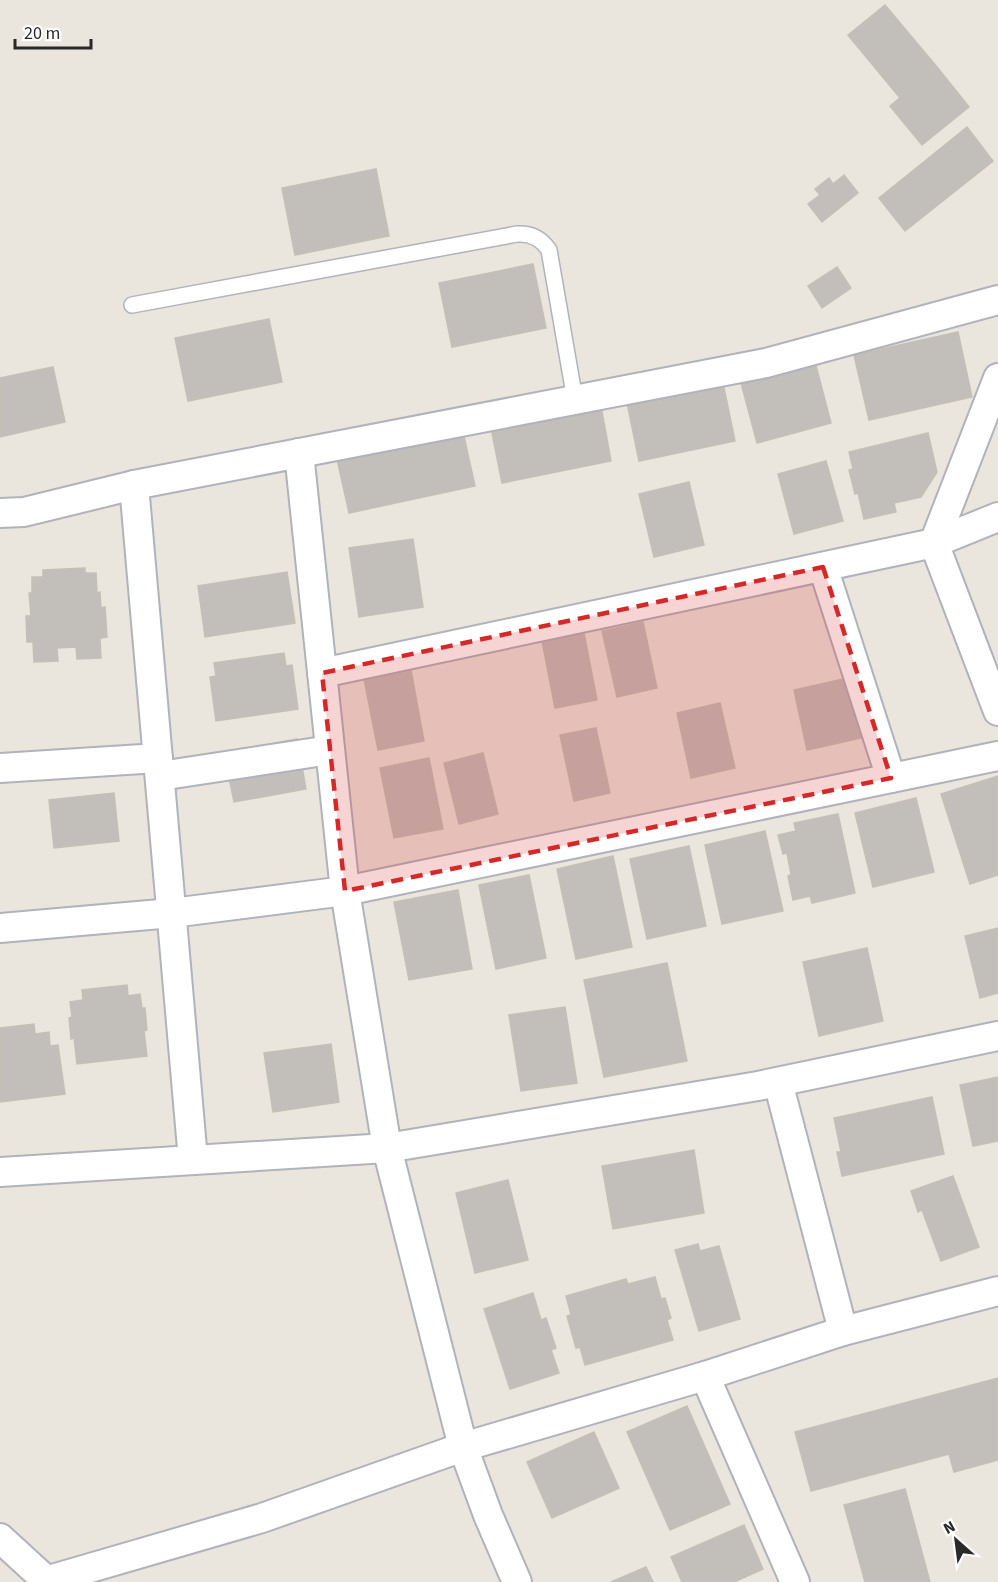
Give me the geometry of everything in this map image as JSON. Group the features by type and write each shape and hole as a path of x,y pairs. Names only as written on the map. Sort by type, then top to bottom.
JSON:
{"street":[{"path":"0,513 24,512 134,485 766,363 998,300"},
{"path":"998,378 934,543 998,711"},
{"path":"299,453 345,891 387,1148 463,1447 488,1515 517,1582"},
{"path":"134,485 193,1160"},
{"path":"322,673 934,543 998,517"},
{"path":"823,567 891,778"},
{"path":"0,768 159,767 330,750"},
{"path":"0,928 172,913 345,891 998,756"},
{"path":"0,1172 387,1148 778,1082 998,1036"},
{"path":"778,1082 843,1331"},
{"path":"0,1538 46,1581 262,1518 463,1447 705,1376 843,1331 998,1291"},
{"path":"705,1376 795,1582"}],"lane":[{"path":"132,305 517,234 531,235 544,243 549,250 575,400"}],"highlighted area":[{"path":"823,567 891,778 345,891 322,673"}],"building":[{"path":"885,5 937,67 900,98 848,35"},
{"path":"937,67 969,107 922,145 890,106"},
{"path":"967,127 993,161 905,231 879,198"},
{"path":"376,169 389,236 295,255 282,188"},
{"path":"844,175 858,193 822,222 808,204 820,195 815,189 829,178 833,184"},
{"path":"533,264 546,328 452,347 439,283"},
{"path":"837,267 851,288 822,308 808,286"},
{"path":"269,319 282,382 188,401 175,338"},
{"path":"958,332 972,397 869,420 854,355"},
{"path":"814,358 831,423 757,443 740,379"},
{"path":"53,367 65,422 0,437 0,378"},
{"path":"722,378 735,441 639,461 626,398"},
{"path":"601,406 611,461 502,483 491,428"},
{"path":"463,432 475,486 349,513 337,459"},
{"path":"928,433 937,472 921,497 894,503 896,512 864,519 858,493 855,494 849,470 853,469 849,452"},
{"path":"826,461 843,521 794,534 778,474"},
{"path":"689,482 704,545 654,557 639,494"},
{"path":"413,539 423,607 359,617 349,548"},
{"path":"85,568 85,573 96,573 97,593 100,592 101,608 105,607 107,637 100,638 101,658 77,659 76,647 57,648 58,661 34,662 33,642 27,642 26,616 31,616 29,593 32,593 32,577 43,577 43,570"},
{"path":"287,572 295,623 205,637 198,586"},
{"path":"643,622 657,688 617,697 602,631"},
{"path":"584,633 597,700 555,708 542,641"},
{"path":"284,653 286,666 292,665 298,709 216,721 210,677 216,676 214,663"},
{"path":"411,670 424,741 378,750 364,679"},
{"path":"848,678 861,738 807,750 794,690"},
{"path":"720,703 735,768 691,778 677,713"},
{"path":"596,728 610,793 574,801 560,735"},
{"path":"297,739 306,789 234,802 224,753"},
{"path":"483,753 498,814 459,824 444,763"},
{"path":"429,758 443,829 394,838 380,768"},
{"path":"998,776 998,875 970,884 941,794"},
{"path":"114,793 119,841 54,848 49,800"},
{"path":"916,798 934,872 873,887 855,813"},
{"path":"838,814 855,893 812,903 810,896 793,900 788,876 791,874 787,853 783,854 778,835 796,831 794,823"},
{"path":"765,831 783,911 722,924 705,845"},
{"path":"689,846 706,926 647,939 630,859"},
{"path":"613,856 632,947 576,959 557,869"},
{"path":"529,875 546,958 496,969 479,885"},
{"path":"458,890 472,969 409,980 394,902"},
{"path":"998,928 998,993 980,998 965,936"},
{"path":"867,948 883,1021 819,1036 803,962"},
{"path":"667,963 687,1061 604,1077 584,980"},
{"path":"127,985 128,996 140,994 142,1008 145,1008 147,1030 144,1031 147,1056 77,1064 74,1038 71,1039 70,1002 83,1000 82,990"},
{"path":"565,1007 577,1083 521,1091 509,1015"},
{"path":"34,1024 35,1034 49,1032 50,1046 58,1045 65,1094 0,1102 0,1028"},
{"path":"331,1044 339,1102 273,1112 264,1053"},
{"path":"998,1077 998,1141 973,1146 960,1085"},
{"path":"932,1097 944,1154 842,1176 837,1152 841,1152 834,1118"},
{"path":"694,1150 704,1213 613,1229 602,1166"},
{"path":"953,1176 979,1247 941,1261 922,1210 918,1212 911,1191"},
{"path":"508,1180 528,1260 475,1273 456,1193"},
{"path":"698,1244 700,1251 719,1246 740,1319 699,1331 675,1250"},
{"path":"655,1277 661,1299 665,1298 671,1318 667,1320 673,1340 585,1365 580,1347 576,1348 567,1316 571,1315 566,1296 626,1279 628,1284"},
{"path":"533,1293 541,1320 546,1318 556,1348 551,1350 559,1373 510,1389 484,1309"},
{"path":"998,1378 998,1460 954,1472 949,1454 811,1491 795,1432"},
{"path":"687,1406 730,1504 670,1530 627,1432"},
{"path":"594,1432 619,1488 552,1518 527,1462"},
{"path":"905,1489 930,1582 865,1582 844,1505"},
{"path":"744,1525 763,1569 734,1582 682,1582 671,1557"},
{"path":"646,1567 653,1582 611,1582"}]}
